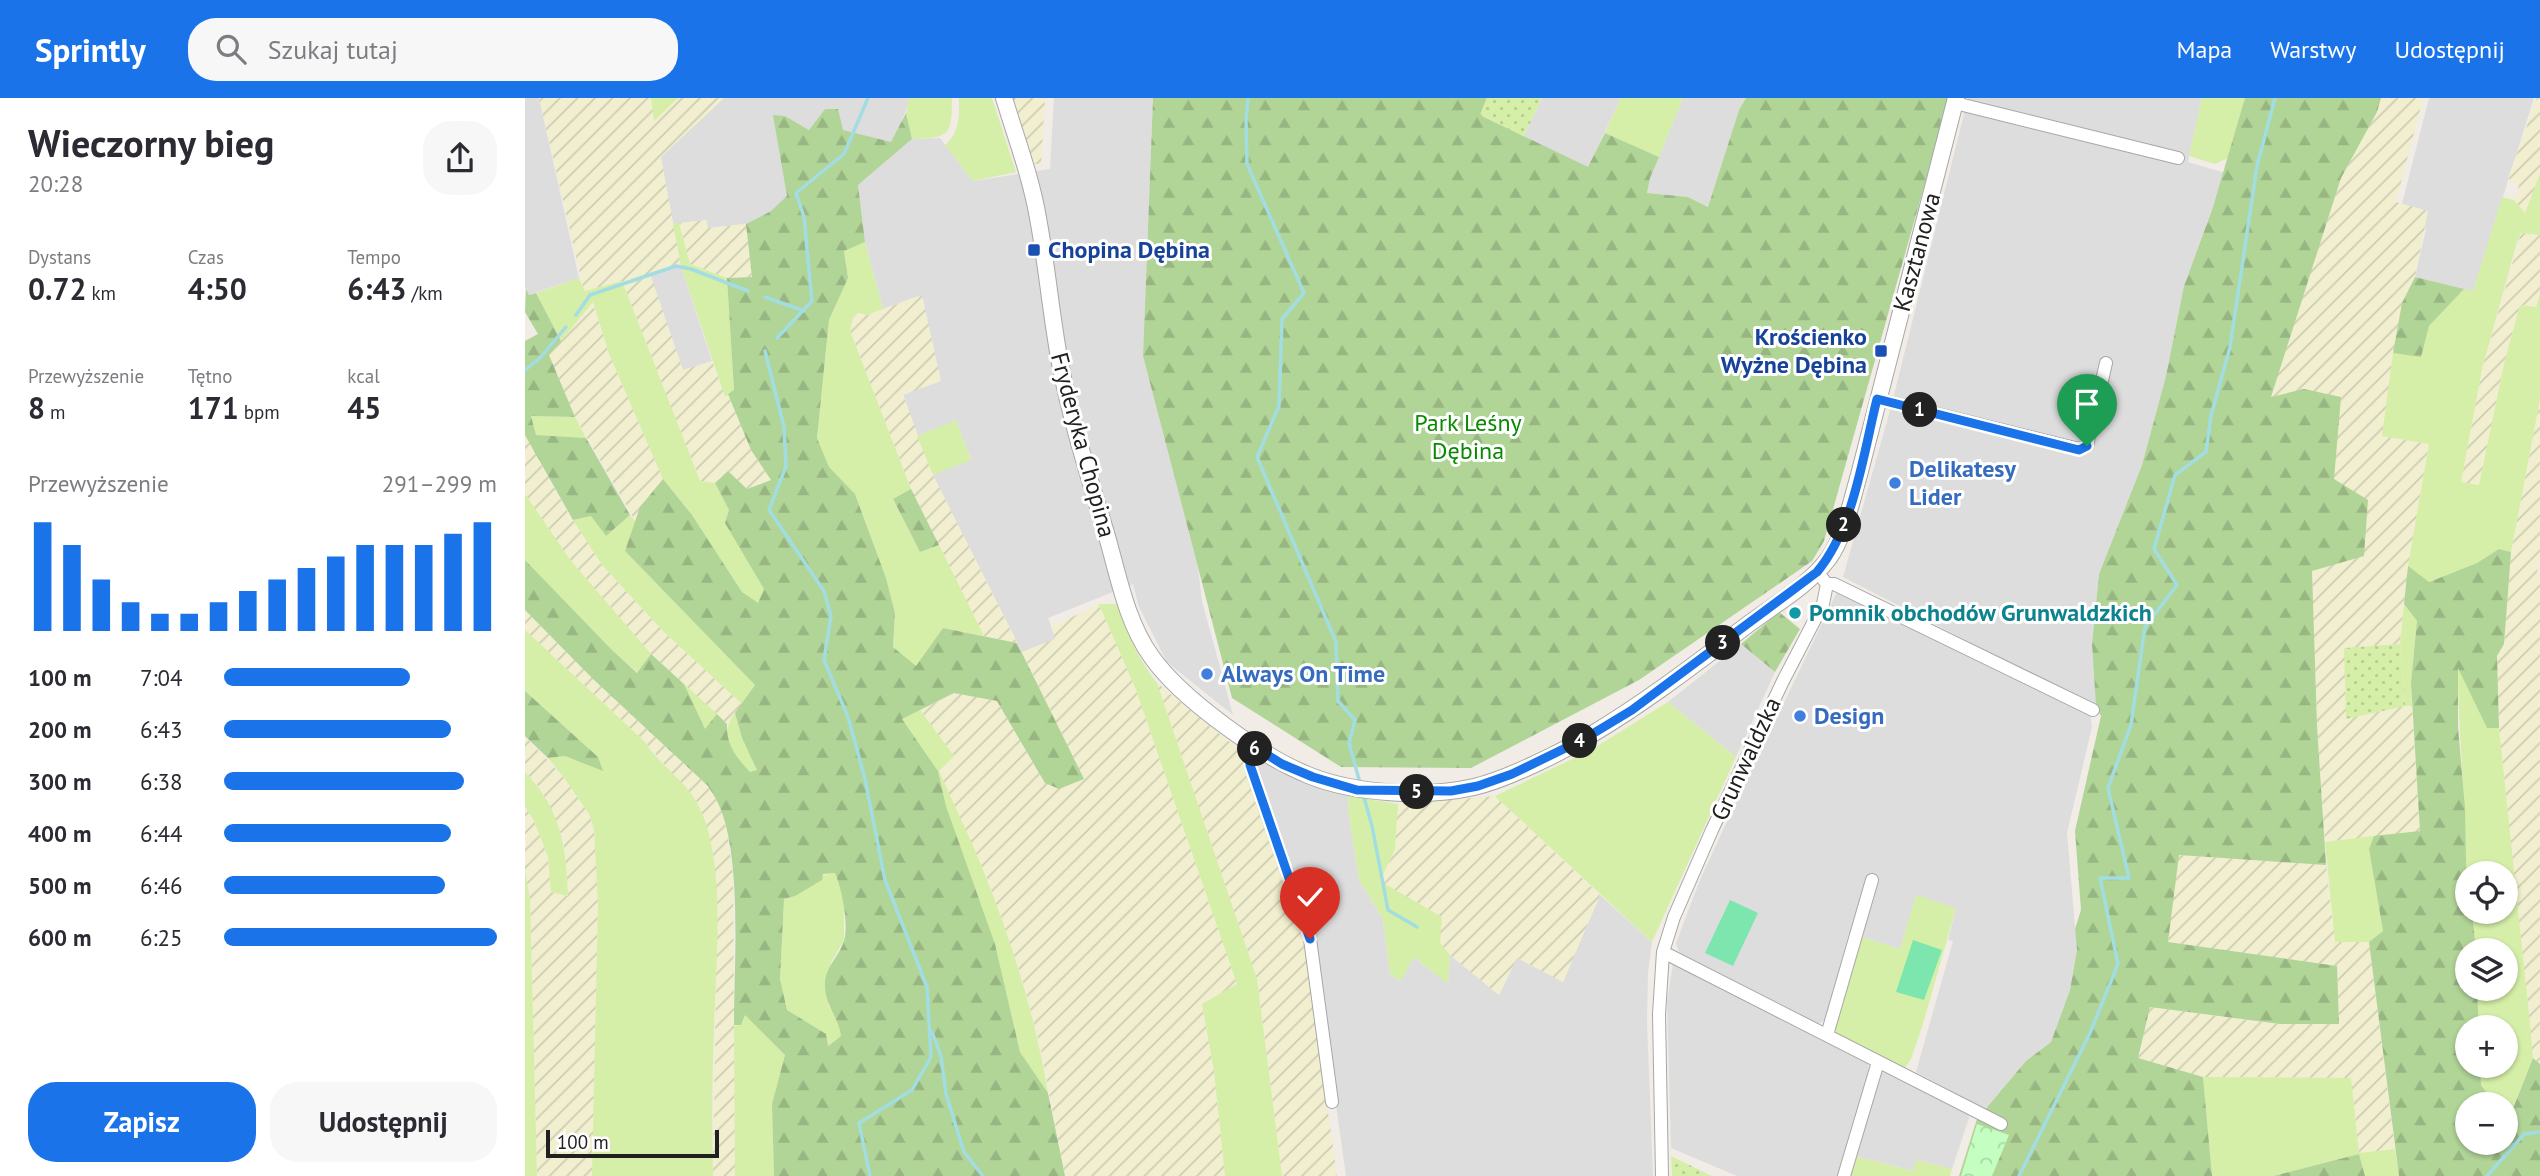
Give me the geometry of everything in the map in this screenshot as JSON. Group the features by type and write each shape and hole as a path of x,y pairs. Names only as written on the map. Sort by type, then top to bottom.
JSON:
{"street":[{"name":"Fryderyka Chopina","path":"1004,98 1039,219 1060,366 1076,432 1132,620 1150,655 1159,666 1196,701 1253,746"},
{"name":"Kasztanowa","path":"1253,746 1282,764 1313,777 1364,790 1451,791 1478,786 1512,774 1584,739 1632,710 1822,578 1843,528 1956,101 2178,158"},
{"path":"1877,399 2079,450 2087,446 2106,363"},
{"path":"1822,578 2093,710"},
{"name":"Grunwaldzka","path":"1662,1176 1659,1014 1664,953 1674,917 1712,830 1823,604 1822,578"},
{"path":"1253,746 1250,765 1310,939 1332,1102"},
{"path":"1827,1035 1872,880"},
{"path":"1664,953 2001,1124"},
{"path":"1844,1176 1878,1062"}],"shaded area":[{"path":"525,98 539,98 579,278 528,295 525,287"},
{"path":"539,98 651,98 654,120 678,98 724,98 661,157 681,266 650,274 683,370 712,361 725,396 728,394 751,450 771,480 747,489 728,471 715,483 700,481 622,281 584,291"},
{"path":"724,98 909,98 909,103 892,143 843,130 825,109 809,130 785,116 787,197 771,211 746,224 708,228 706,220 673,224 660,157"},
{"path":"1011,98 1045,98 1041,164 1034,164"},
{"path":"1054,98 1153,98 1143,356 1198,568 1202,601 1233,715 1167,662 1139,607 1133,584 1048,618 1056,639 1022,652 933,475 971,459 956,421 917,436 903,394 921,295 883,309 865,242 858,185 912,139 940,138 973,181 1050,169"},
{"path":"1542,98 1621,98 1588,168 1524,136"},
{"path":"1683,98 1746,98 1739,110 1708,207 1688,197 1647,193 1650,178"},
{"path":"1968,98 2202,98 2188,162 2225,173 2184,286 2166,376 2142,465 2099,574 2092,644 2096,707 1843,577 1891,407"},
{"path":"2381,98 2423,98 2396,202 2428,211 2415,277 2402,303 2382,436 2429,444 2408,566 2400,644 2345,648 2405,706 2412,706 2420,832 2325,842 2317,726 2312,571 2334,479 2270,397 2341,178 2377,112"},
{"path":"2429,98 2534,98 2473,292 2415,277 2426,229 2402,204"},
{"path":"2537,98 2540,98 2540,174 2525,214 2514,200 2519,186 2508,178"},
{"path":"706,220 708,228 746,224 752,277 727,278 690,264 679,223"},
{"path":"2521,233 2540,235 2540,294 2536,307 2520,305 2504,364 2479,485 2461,482 2482,369"},
{"path":"681,266 712,361 683,370 649,274"},
{"path":"922,295 941,381 903,395 933,475 1017,643 984,636 911,489 850,331 853,318 858,313 867,315"},
{"path":"592,301 609,354 663,479 641,507 636,522 575,417 549,355"},
{"path":"2540,399 2540,556 2537,572 2540,573 2540,1064 2533,1058 2518,912 2518,861 2513,861 2499,728 2497,656 2504,644 2511,552"},
{"path":"525,435 566,509 602,565 663,631 742,704 727,724 651,654 571,561 525,494"},
{"path":"1838,590 2090,714 2092,727 2067,833 2077,950 2070,990 2051,1042 2026,1061 1985,1109 1916,1072 1953,941 1948,940 1956,908 1900,949 1849,933 1825,1020 1818,1024 1679,952 1676,943 1700,880"},
{"path":"1099,604 1136,690 1237,984 1202,1005 1214,1071 1225,1176 1065,1176 1041,1050 1022,978 987,878 938,771 954,756 920,710 955,693 997,701 1045,783 1084,779 1022,652 1055,639 1051,627"},
{"path":"525,610 593,679 708,786 721,809 733,875 735,1176 713,1176 717,915 713,852 697,802 645,742 525,630"},
{"path":"1741,644 1775,672 1736,757 1668,702"},
{"path":"1157,683 1242,752 1303,935 1337,1176 1282,1176 1257,979"},
{"path":"525,736 565,779 589,814 594,829 598,904 592,1176 537,1176 530,899 525,871 525,806 548,857 551,892 568,896 563,838 541,789 525,772"},
{"path":"1259,758 1302,782 1349,796 1348,808 1359,880 1383,919 1390,974 1400,981 1413,957 1448,983 1450,955 1499,995 1517,957 1563,982 1600,895 1652,942 1648,972 1647,1022 1653,1176 1346,1176 1321,998 1254,766"},
{"path":"1495,796 1600,895 1563,982 1517,958 1499,995 1450,955 1380,881 1395,849 1398,804"},
{"path":"2178,855 2326,865 2335,942 2369,942 2395,1149 2359,1154 2351,1078 2203,1077 2138,1058 2150,1007 2280,1024 2339,1023 2337,966 2168,943"},
{"path":"1673,963 1867,1062 1870,1073 1840,1176 1737,1176 1671,1148 1667,1002"},
{"path":"1883,1070 1968,1113 1969,1118 1952,1169 1917,1160 1913,1171 1855,1156 1878,1072"}],"green space":[{"path":"651,98 678,98 654,121"},
{"path":"909,98 952,98 951,120 946,132 934,138 912,139 906,113"},
{"path":"959,98 992,98 1016,172 973,181 945,145 956,130"},
{"name":"Park Leśny Dębina","path":"1153,98 1487,98 1480,115 1588,167 1605,133 1659,157 1647,193 1688,197 1708,207 1739,110 1746,98 1949,98 1824,541 1812,561 1639,680 1471,768 1341,767 1232,698 1143,356"},
{"path":"1487,98 1542,98 1524,136 1480,115"},
{"path":"1621,98 1683,98 1659,157 1605,133"},
{"path":"2202,98 2245,98 2228,158 2215,164 2189,156"},
{"path":"2245,98 2381,98 2377,112 2341,178 2271,397 2304,389 2341,397 2334,479 2368,500 2364,556 2312,571 2317,726 2326,865 2179,855 2168,942 2337,966 2339,1024 2280,1024 2150,1007 2138,1058 2203,1077 2212,1176 1959,1176 1977,1119 2026,1061 2051,1042 2070,990 2077,950 2075,929 2081,910 2075,831 2101,716 2096,707 2092,644 2099,574 2142,465 2166,376 2184,286 2213,207"},
{"path":"825,109 838,109 843,130 891,142 906,113 912,139 858,185 865,242 844,251 848,278 829,320 817,438 829,467 855,494 886,578 895,613 893,647 916,666 943,628 1017,643 1084,779 1059,789 1045,783 997,701 954,693 902,719 938,771 946,806 995,944 1020,1052 1048,1093 1065,1176 774,1176 772,1104 785,1055 745,1015 741,1025 734,1025 734,887 728,833 720,807 708,786 593,679 525,610 525,560 637,673 651,654 684,684 705,729 717,714 727,724 728,738 736,756 750,772 757,770 742,738 735,713 755,685 625,551 640,507 663,479 692,515 742,592 758,603 764,589 725,523 729,510 715,483 728,471 747,489 771,480 751,450 728,394 734,390 727,278 752,277 746,224 771,211 787,196 773,115 785,116 809,130","holes":["835,873 844,907 845,934 842,947 829,968 825,986 841,1036 828,1046 826,1034 787,1010 780,979 784,899 795,896 822,880 823,874"]},
{"path":"2540,174 2540,235 2521,233 2517,242 2482,369 2461,482 2479,485 2504,364 2520,305 2536,307 2540,294 2540,399 2511,552 2499,549 2477,563 2428,582 2408,566 2429,444 2382,436 2393,353 2421,356 2429,326 2464,289 2473,291 2502,197 2514,200 2525,213"},
{"path":"679,223 690,264 727,278 734,390 725,397 681,266 673,224"},
{"path":"865,242 883,309 867,315 858,313 853,318 850,331 911,489 893,500 920,552 939,545 984,636 943,628 916,667 893,647 895,613 886,578 855,494 829,467 817,438 829,320 848,278 844,250"},
{"path":"2415,277 2464,289 2429,326 2421,357 2393,353 2402,303"},
{"path":"579,278 585,291 622,281 700,481 715,483 729,510 726,523 764,589 758,604 742,592 692,515 663,479 609,354 593,302 561,341 536,293"},
{"path":"526,289 529,295 536,293 561,341 549,355 575,417 531,416 536,435 586,438 630,515 606,536 591,516 573,520 525,435 525,341 538,334 525,312"},
{"path":"531,416 575,417 586,438 536,435"},
{"path":"956,420 971,460 933,475 917,436"},
{"path":"911,489 939,545 920,552 893,499"},
{"path":"525,494 571,561 651,654 638,673 611,649 525,560"},
{"path":"630,515 636,522 625,551 755,685 742,704 663,631 602,565 573,520 591,516 606,536"},
{"path":"2499,549 2511,552 2504,644 2497,656 2499,728 2487,728 2458,668 2458,727 2465,808 2466,861 2455,861 2455,924 2473,924 2475,938 2455,938 2455,1001 2478,1001 2478,1015 2455,1015 2455,1078 2481,1078 2481,1085 2486,1092 2455,1092 2455,1155 2518,1155 2518,1096 2533,1058 2540,1064 2540,1176 2399,1176 2369,942 2383,931 2369,849 2374,836 2420,831 2411,683 2417,621 2404,604 2408,566 2429,582 2477,563"},
{"path":"1099,604 1117,604 1144,665 1157,683 1257,979 1282,1176 1225,1176 1214,1071 1202,1004 1237,984 1136,690"},
{"path":"2404,604 2417,621 2411,683 2412,706 2405,706 2400,644"},
{"path":"1779,612 1800,629 1775,672 1741,644"},
{"path":"525,630 645,742 692,794 707,826 713,853 717,914 713,1176 592,1176 598,904 594,829 589,814 548,758 565,756 602,770 598,757 525,691"},
{"path":"2400,644 2405,706 2346,719 2344,648"},
{"path":"2458,666 2487,728 2499,728 2513,861 2465,861"},
{"path":"684,684 717,714 705,730"},
{"path":"525,691 598,757 603,771 565,756 548,758 525,736"},
{"path":"1668,702 1736,757 1652,942 1495,796 1591,750"},
{"path":"920,710 954,756 939,771 976,852 1006,932 1031,1012 1048,1093 1020,1052 995,944 946,806 938,771 902,719"},
{"path":"735,713 742,738 757,770 750,773 733,752 727,738 727,730"},
{"path":"525,772 547,800 554,814 566,861 568,896 551,892 548,857 525,806"},
{"path":"1349,796 1398,804 1395,849 1380,881 1442,917 1440,943 1450,955 1448,984 1414,957 1401,981 1390,974 1383,919 1359,880 1348,808"},
{"path":"2374,836 2369,849 2383,931 2369,942 2335,942 2325,842"},
{"path":"525,871 530,899 537,1176 525,1176"},
{"path":"836,873 844,895 844,941 831,962 828,1005 839,1023 841,1036 827,1046 826,1034 787,1010 780,979 784,899 821,877"},
{"path":"1916,895 1956,908 1923,1024 1911,1059 1904,1069 1832,1032 1858,936 1900,949"},
{"path":"1730,900 1758,913 1733,966 1705,953"},
{"path":"2518,912 2533,1058 2518,1095 2518,1092 2486,1092 2481,1085 2481,1078 2518,1078 2518,1015 2478,1015 2478,1001 2518,1001 2518,938 2475,938 2473,924 2518,924"},
{"path":"1913,940 1942,950 1924,1000 1896,992"},
{"path":"745,1014 785,1055 772,1104 774,1176 735,1176 734,1026 741,1025"},
{"path":"2203,1077 2351,1078 2359,1153 2395,1149 2399,1176 2365,1176 2359,1154 2273,1176 2212,1176"},
{"path":"1977,1124 2009,1135 1992,1176 1961,1176"},
{"path":"2359,1154 2365,1176 2273,1176"},
{"path":"1671,1156 1712,1176 1672,1176"},
{"path":"1855,1156 1912,1171 1917,1160 1952,1169 1950,1176 1849,1176"}],"waterway":[{"path":"777,338 812,301 804,217 796,193 844,154 868,98"},
{"path":"1248,98 1247,164 1304,293 1282,319 1279,406 1257,457 1336,642 1338,701 1355,720 1349,743 1360,783"},
{"path":"2019,1176 2090,1033 2118,964 2100,878 2129,878 2108,788 2131,725 2145,627 2177,585 2154,549 2175,475 2206,452 2211,416 2230,347 2257,166 2275,98"},
{"path":"576,315 590,295 676,266 748,291"},
{"path":"765,297 804,311"},
{"path":"525,370 540,358 566,327"},
{"path":"765,351 784,427 786,466 769,510 824,591 831,616 824,660 848,717 865,779 885,880 927,987 931,1057 912,1090 859,1123 870,1176"},
{"path":"1363,794 1388,910 1417,927"},
{"path":"932,1032 941,1056 946,1094 964,1152 983,1176"},
{"path":"2487,1176 2524,1134 2540,1132"}],"place":[{"name":"Chopina Dębina","path":"1034,250"},
{"name":"Krościenko Wyżne Dębina","path":"1881,351"},
{"name":"Delikatesy Lider","path":"1895,483"},
{"name":"Pomnik obchodów Grunwaldzkich","path":"1795,613"},
{"name":"Always On Time","path":"1207,674"},
{"name":"Design","path":"1800,716"}],"route":[{"path":"1310,939 1250,765 1255,747 1282,764 1313,777 1357,790 1451,791 1478,786 1512,774 1584,739 1632,710 1817,572 1831,555 1843,528 1877,399 2079,450 2087,446"}]}
